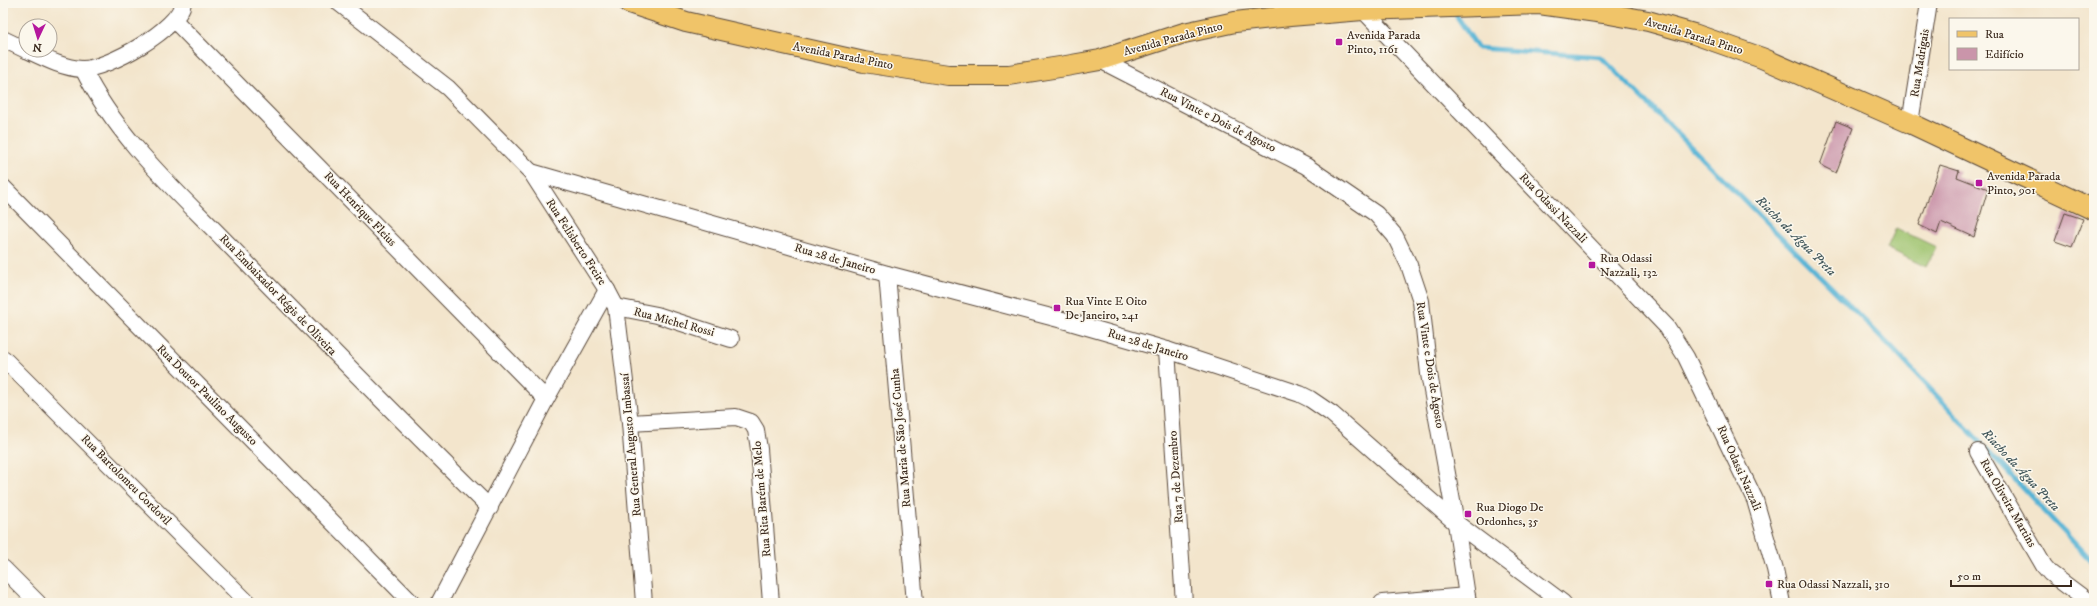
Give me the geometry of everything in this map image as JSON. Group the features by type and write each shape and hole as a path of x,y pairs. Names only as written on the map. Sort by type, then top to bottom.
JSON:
{"main road":[{"name":"Avenida Parada Pinto","path":"629,3 686,22 864,62 948,75 1009,75 1100,60 1184,33 1286,9 1363,10 1538,4 1648,20 1694,34 1762,58 1910,123 2094,210"}],"street":[{"path":"45,58 64,66 83,69 103,64 127,54 153,38 180,15 184,3"},
{"name":"Rua Felisberto Freire","path":"339,3 448,88 531,172 607,290 546,399 439,603"},
{"name":"Rua Madrigais","path":"1910,123 1929,3"},
{"name":"Rua Odassi Nazzali","path":"1363,10 1668,327 1686,357 1755,500 1775,569 1782,603"},
{"name":"Rua Henrique Fleius","path":"174,20 546,399"},
{"path":"3,39 18,46"},
{"name":"Rua Vinte e Dois de Agosto","path":"1100,60 1306,166 1376,214 1395,236 1409,265 1421,301 1429,374 1456,523 1468,600"},
{"name":"Rua Embaixador Régis de Oliveira","path":"83,69 95,94 110,116 155,168 333,352 490,508"},
{"name":"Rua 28 de Janeiro","path":"531,172 887,274 1064,320 1167,350 1310,399 1332,414 1456,523 1563,603"},
{"name":"Rua Doutor Paulino Augusto","path":"3,187 412,603"},
{"name":"Rua Maria de São José Cunha","path":"887,274 915,603"},
{"name":"Rua General Augusto Imbassaí","path":"607,290 616,307 630,423 644,603"},
{"name":"Rua Michel Rossi","path":"616,307 657,315 732,339"},
{"name":"Rua 7 de Dezembro","path":"1167,350 1184,603"},
{"name":"Rua Bartolomeu Cordovil","path":"3,358 248,603"},
{"name":"Rua Rita Barém de Melo","path":"630,423 736,417 751,422 756,430 759,449 770,603"},
{"name":"Rua Oliveira Martins","path":"1978,452 2044,566 2050,573 2090,603"},
{"path":"3,568 38,603"},
{"path":"1382,603 1468,600"}],"green space":[{"path":"1896,228 1936,247 1926,267 1887,248"}],"building":[{"path":"1836,121 1853,128 1836,173 1820,165"},
{"path":"1940,165 1959,171 1957,177 1988,189 1974,237 1941,222 1937,234 1919,225"},
{"path":"2065,213 2083,219 2072,247 2055,241"}],"waterway":[{"name":"Riacho da Água Preta","path":"1454,12 1478,48 1601,57 1889,345 2094,564"}],"place":[{"name":"Avenida Parada Pinto, 1161","path":"1339,42"},
{"name":"Avenida Parada Pinto, 901","path":"1979,183"},
{"name":"Rua Odassi Nazzali, 132","path":"1592,265"},
{"name":"Rua Vinte E Oito De Janeiro, 241","path":"1057,308"},
{"name":"Rua Diogo De Ordonhes, 35","path":"1468,514"},
{"name":"Rua Odassi Nazzali, 310","path":"1769,584"}]}
